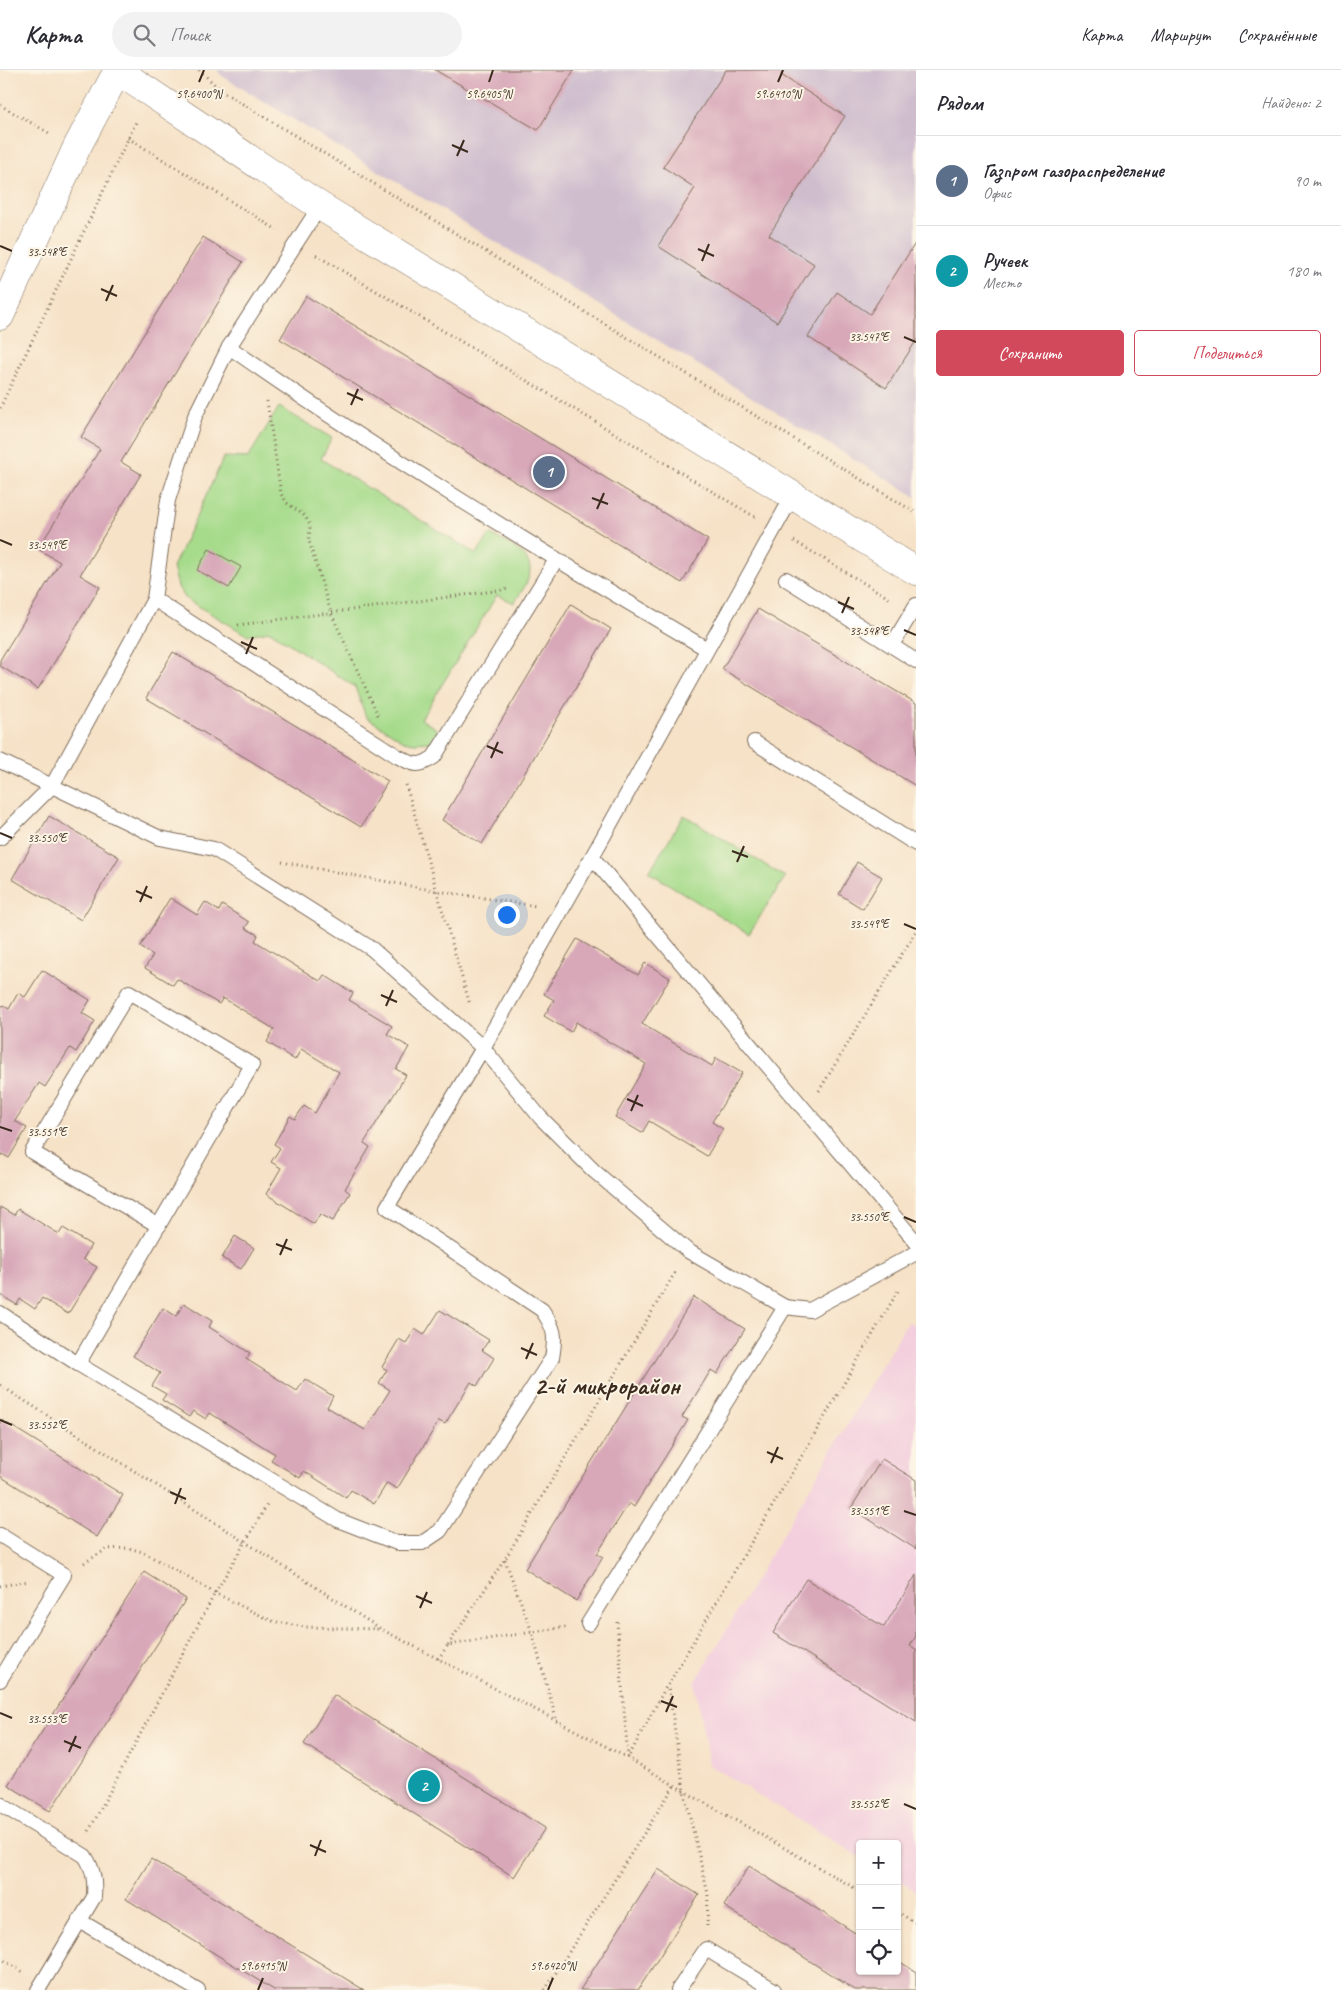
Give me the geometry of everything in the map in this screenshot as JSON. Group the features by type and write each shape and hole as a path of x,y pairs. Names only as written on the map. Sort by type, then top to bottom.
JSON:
{"street":[{"path":"0,316 77,148 117,70 320,206 916,572"}],"lane":[{"path":"0,838 52,786 154,600 168,500 196,416 228,347 320,206"},
{"path":"228,347 297,395 556,560 707,649"},
{"path":"0,1313 78,1364 338,1520 397,1543 422,1543 440,1531 552,1358 555,1342 553,1327 542,1310 387,1207 483,1048 562,910 792,497"},
{"path":"154,600 397,756 412,764 423,764 434,757 556,560"},
{"path":"786,579 916,661"},
{"path":"892,645 914,608"},
{"path":"754,742 916,844"},
{"path":"0,761 160,838 214,849 372,949 483,1048 540,1117 587,1164 688,1251 785,1307 810,1310 916,1253"},
{"path":"592,857 916,1242"},
{"path":"78,1364 252,1065 129,992 32,1152 158,1226"},
{"path":"588,1624 785,1307"},
{"path":"0,1535 64,1575 0,1680"},
{"path":"0,1804 85,1856 92,1868 95,1880 94,1897 38,1990"},
{"path":"80,1921 198,1990"},
{"path":"678,1990 706,1949 774,1990"}],"path":[{"path":"199,70 223,92 916,513"},
{"path":"0,408 150,92"},
{"path":"0,105 77,148"},
{"path":"128,138 296,243 774,529 914,608"},
{"path":"200,630 540,585"},
{"path":"282,862 562,910"},
{"path":"806,1112 916,931"},
{"path":"438,1659 505,1559 688,1251"},
{"path":"628,1758 668,1685 901,1286"},
{"path":"0,1384 381,1629 628,1758 684,1792 856,1889"},
{"path":"78,1851 215,1593 279,1485"},
{"path":"0,1586 64,1575 107,1549 128,1548 144,1552 215,1593 272,1621 304,1627 381,1629"},
{"path":"505,1559 532,1632 557,1722"},
{"path":"614,1581 628,1758"},
{"path":"448,1645 588,1624"},
{"path":"668,1685 684,1792 708,1894 706,1949"},
{"path":"545,1990 674,1786"},
{"path":"901,1914 916,1923"}],"shaded area":[{"path":"217,70 916,70 916,497 222,76"},
{"path":"908,1321 916,1326 916,1891 901,1882 901,1840 856,1840 856,1855 709,1765 695,1683"}],"green space":[{"path":"279,407 332,438 321,459 476,554 490,534 510,545 528,561 530,568 528,579 514,603 497,595 421,719 438,730 431,742 415,743 404,741 366,717 355,687 270,631 247,635 186,599 178,587 173,567 224,457 248,458"},
{"path":"684,815 785,877 749,934 649,872"}],"building":[{"path":"435,70 574,70 538,130"},
{"path":"726,70 784,70 781,75 845,116 769,235 814,264 777,322 658,246 695,188 663,167"},
{"path":"203,237 243,262 121,462 141,474 80,575 100,587 38,689 0,666 0,660 60,562 38,549 100,449 81,437"},
{"path":"916,242 916,341 886,388 808,337 837,292 870,314"},
{"path":"306,296 708,540 682,583 280,339"},
{"path":"209,549 241,567 229,588 197,570"},
{"path":"571,604 611,629 482,844 442,820"},
{"path":"758,609 916,703 916,786 722,669"},
{"path":"173,652 388,781 361,827 146,698"},
{"path":"49,816 119,857 81,920 12,879"},
{"path":"857,862 882,877 863,909 839,894"},
{"path":"170,898 197,915 205,902 219,911 222,905 249,922 245,928 258,935 255,941 320,981 324,975 353,993 349,1000 392,1026 387,1034 409,1047 396,1069 406,1075 364,1143 370,1147 345,1189 350,1193 333,1221 320,1214 314,1224 266,1194 281,1168 271,1162 280,1148 274,1144 290,1116 295,1119 304,1106 315,1113 339,1072 301,1049 295,1060 267,1042 274,1029 223,998 219,1004 177,979 173,985 145,968 153,955 140,947"},
{"path":"577,939 638,975 645,963 670,978 642,1024 712,1066 716,1058 742,1073 712,1122 723,1129 707,1156 649,1121 642,1133 615,1117 646,1064 576,1022 571,1032 544,1016 554,1000 544,994"},
{"path":"42,970 90,1000 82,1013 95,1021 76,1052 70,1048 45,1087 39,1083 15,1121 27,1128 9,1158 2,1154 0,1157 0,1009 3,1005 9,1009 18,993 25,997"},
{"path":"0,1207 14,1215 18,1209 59,1234 63,1228 91,1245 83,1259 97,1267 68,1314 42,1298 35,1309 20,1299 17,1305 0,1295"},
{"path":"235,1236 254,1248 241,1269 222,1258"},
{"path":"694,1297 745,1329 717,1374 711,1370 682,1417 688,1420 634,1507 629,1503 597,1554 603,1557 576,1601 525,1569"},
{"path":"184,1303 212,1321 209,1327 250,1353 246,1359 297,1391 305,1379 333,1396 327,1407 365,1430 390,1390 379,1383 387,1370 382,1367 399,1339 406,1343 415,1329 424,1335 440,1310 489,1340 482,1350 494,1358 477,1386 471,1382 445,1424 439,1421 397,1489 387,1483 374,1504 351,1490 346,1498 304,1471 300,1478 271,1460 275,1454 210,1413 206,1419 193,1411 189,1417 162,1400 166,1394 152,1386 160,1373 133,1356 163,1308 176,1316"},
{"path":"0,1419 123,1495 97,1537 0,1476"},
{"path":"882,1459 916,1480 916,1549 851,1508"},
{"path":"144,1572 186,1599 50,1811 8,1785"},
{"path":"916,1575 916,1636 910,1646 916,1649 916,1722 773,1633 806,1579 884,1627"},
{"path":"334,1695 545,1828 514,1877 304,1744"},
{"path":"151,1859 364,1990 274,1990 126,1899"},
{"path":"749,1866 856,1933 856,1975 901,1975 901,1963 916,1972 916,1990 855,1990 724,1906"},
{"path":"658,1869 699,1895 638,1990 580,1990"}],"place":[{"name":"Газпром газораспределение","path":"549,472"},
{"name":"Ручеек","path":"424,1786"}],"district":[{"name":"2-й микрорайон","path":"607,1385"}]}
